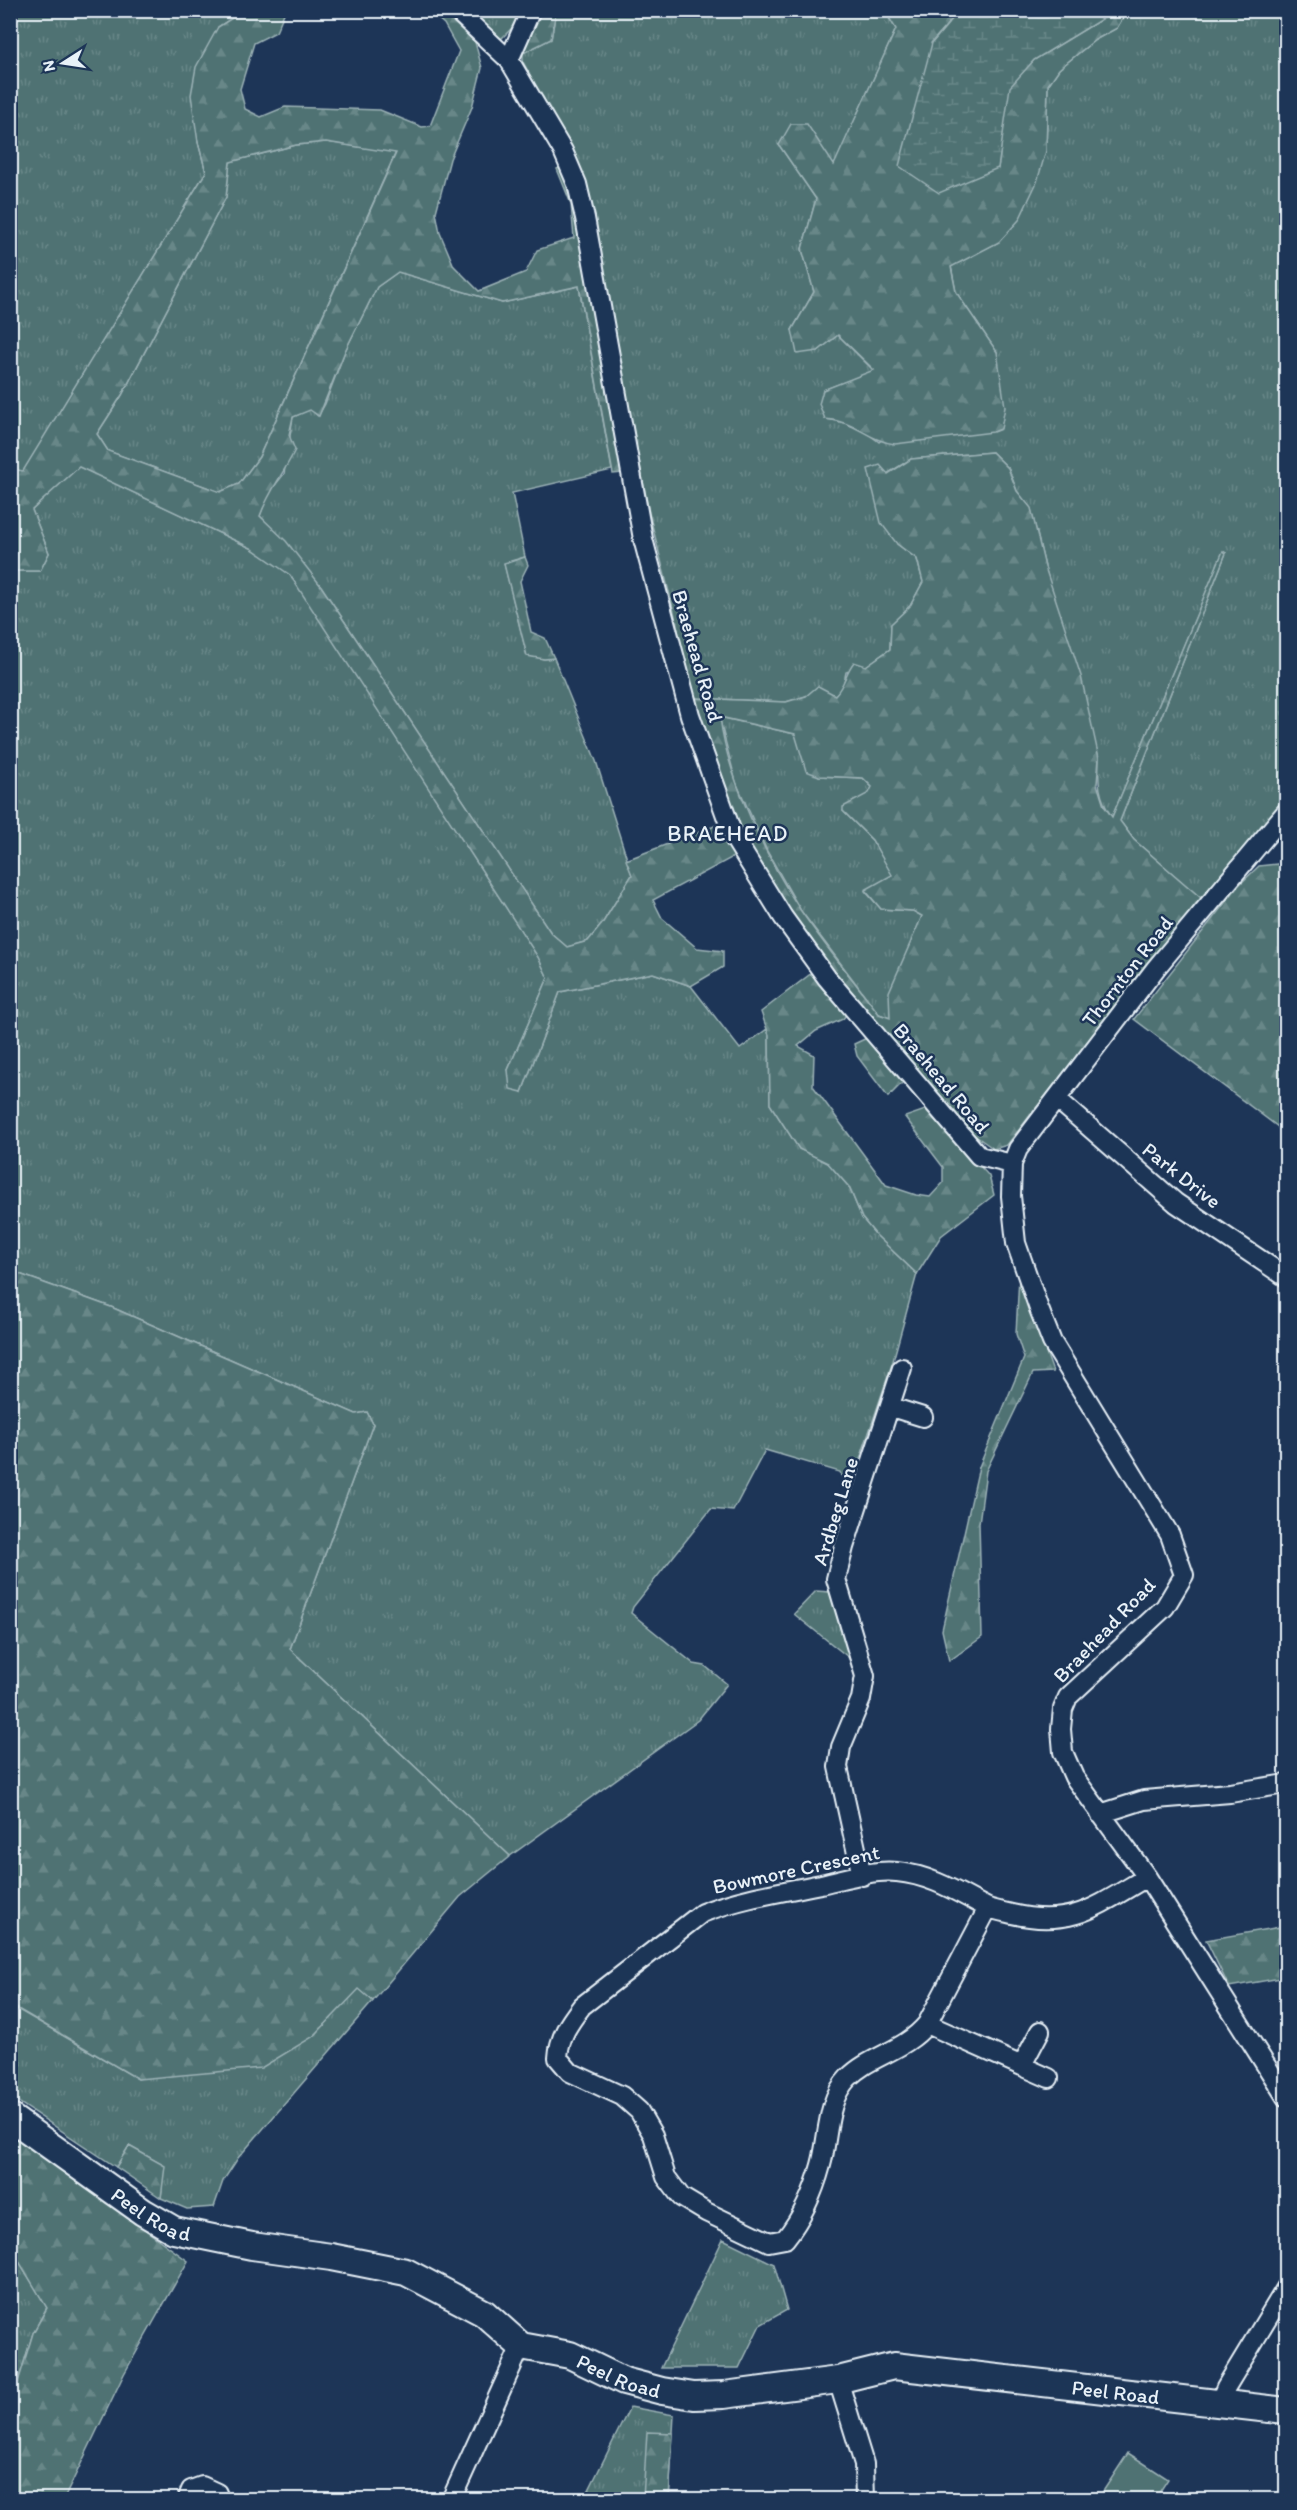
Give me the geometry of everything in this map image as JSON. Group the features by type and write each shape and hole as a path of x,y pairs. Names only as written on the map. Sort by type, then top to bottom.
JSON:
{"street":[{"name":"Braehead Road","path":"456,10 509,60 563,151 577,184 643,539 690,715 734,838 783,917 827,978 979,1156 1012,1164 1011,1196 1016,1243 1052,1342 1170,1535 1184,1575 1165,1607 1068,1697 1063,1709 1061,1729 1063,1752 1074,1777 1147,1877 1287,2097"},
{"path":"509,60 531,10"},
{"name":"Thornton Road","path":"1012,1164 1018,1149 1156,968 1287,812"},
{"name":"Park Drive","path":"1057,1099 1176,1203 1287,1277"},
{"name":"Ardbeg Lane","path":"861,1876 838,1767 841,1747 861,1700 865,1676 836,1579 844,1547 902,1368"},
{"path":"891,1407 923,1417"},
{"path":"1100,1814 1144,1800 1230,1793 1287,1785"},
{"name":"Bowmore Crescent","path":"988,1908 927,2024 917,2037 848,2078 835,2099 821,2165 798,2223 785,2239 769,2242 706,2212 681,2197 666,2177 653,2135 639,2111 622,2096 570,2072 558,2058 558,2043 582,2006 702,1913 725,1905 895,1871 924,1877 960,1892 988,1908 1024,1916 1057,1919 1090,1910 1147,1877"},
{"path":"927,2024 1049,2078"},
{"path":"1022,2065 1040,2031"},
{"name":"Peel Road","path":"10,2117 143,2212 174,2230 252,2246 342,2259 406,2272 484,2313 521,2346 570,2355 624,2381 662,2391 694,2396 724,2395 838,2380 894,2366 1287,2411"},
{"path":"1219,2404 1226,2387 1287,2288"},
{"path":"451,2499 521,2346"},
{"path":"838,2380 864,2464 865,2499"},
{"path":"187,2499 191,2490 202,2486 217,2493 219,2499"}],"green space":[{"path":"11,11 243,11 218,27 198,142 206,172 23,472 11,469"},
{"path":"243,11 285,11 276,32 254,43 240,89 245,109 261,117 285,107 380,110 422,127 430,126 459,51 444,24 429,11 441,11 475,42 482,68 472,107 450,159 436,212 440,233 454,266 479,291 526,272 537,250 574,238 571,204 557,169 563,167 575,200 622,473 613,474 579,286 502,303 398,272 377,287 345,351 319,416 310,410 293,417 289,435 295,450 260,516 286,541 321,586 551,933 567,947 588,941 602,924 632,875 626,860 720,824 735,856 653,900 662,918 697,948 723,951 723,967 691,986 653,973 560,992 522,1092 510,1089 508,1070 548,978 538,957 290,575 251,548 79,467 32,510 49,553 40,571 11,571 11,469 23,471 206,172 198,142 191,95 196,67 218,27","holes":["326,142 396,153 259,457 239,484 220,492 108,451 97,434 122,395 226,197 230,162 296,145"]},
{"path":"467,11 521,11 511,29 500,40"},
{"path":"541,11 556,11 551,39 523,53"},
{"path":"556,11 885,11 896,29 834,166 779,145 816,199 802,249 814,292 792,330 818,351 838,335 874,371 823,390 825,419 854,426 879,442 997,352 956,292 951,266 999,242 1046,151 1048,85 1059,69 1095,40 1117,28 1127,11 1286,11 1286,799 1201,898 1134,840 1120,821 1226,553 1223,552 1112,817 1101,796 1099,758 1031,509 1017,491 1008,468 992,452 911,459 887,474 897,544 917,559 923,582 910,606 891,624 890,649 866,666 846,672 843,687 835,695 806,696 786,702 693,698 649,513 590,200 571,150 523,62 523,53 551,39"},
{"path":"885,11 959,11 931,43 998,168 1009,87 1034,60 1115,11 1127,11 1117,28 1095,40 1059,69 1048,85 1046,151 1037,182 1019,220 999,242 951,267 956,292 997,352 1005,407 1001,429 993,432 895,444 877,439 845,423 825,419 819,404 823,390 874,370 838,335 818,351 797,354 792,330 814,292 802,249 816,199 779,145 791,124 807,124 834,165 896,29"},
{"path":"959,11 1115,11 1034,60 1010,87 998,168 939,193 899,166 932,43"},
{"path":"326,142 396,152 259,457 239,484 220,492 108,451 97,434 122,395 226,197 230,162 296,145"},
{"path":"398,272 502,303 579,286 612,470 512,493 525,557 504,563 527,655 544,659 554,658 596,761 632,875 602,924 588,941 567,947 551,933 321,586 260,516 268,494 284,474 293,417 310,409 318,416 325,404 345,351 377,287"},
{"path":"992,452 1008,468 1017,491 1031,508 1045,567 1081,676 1099,758 1097,784 1104,806 1112,817 1223,551 1226,553 1120,821 1134,840 1201,898 1007,1145 994,1149 970,1132 808,943 739,834 693,698 786,702 806,696 818,686 835,695 854,662 866,666 890,649 891,624 910,606 923,582 917,559 897,544 881,523 868,469 880,465 888,474 911,459","holes":["720,717 795,734 806,771 819,776 863,778 872,787 869,793 843,807 843,811 872,840 892,875 865,890 881,909 913,911 922,916 889,992 890,1018 879,1014 829,950 801,911 775,867 740,791 724,741"]},
{"path":"78,466 251,548 291,575 538,957 548,978 508,1070 522,1092 560,992 653,973 691,986 740,1049 767,1029 770,1104 799,1149 828,1163 849,1187 862,1218 876,1235 917,1274 893,1361 849,1492 840,1472 765,1450 733,1511 711,1509 633,1607 631,1613 694,1664 705,1666 727,1684 698,1720 510,1856 290,1649 373,1424 367,1412 356,1414 111,1307 11,1271 11,571 40,571 49,553 32,510"},
{"path":"525,557 528,565 520,581 531,632 545,638 554,658 527,656 504,564"},
{"path":"719,717 795,734 819,776 863,778 872,787 870,793 843,811 872,840 893,875 865,891 881,909 913,911 922,916 908,953 890,1018 879,1014 801,911 767,851 736,782"},
{"path":"1286,863 1286,1155 1278,1127 1134,1019 1239,885 1259,866"},
{"path":"813,972 848,1012 843,1019 816,1031 798,1046 814,1055 813,1086 886,1185 930,1197 943,1183 943,1167 905,1117 928,1109 989,1176 994,1195 941,1236 917,1274 876,1235 862,1218 849,1187 828,1163 799,1149 770,1104 769,1035 761,1012"},
{"path":"869,1037 903,1082 888,1097 857,1056 854,1044"},
{"path":"11,1271 111,1307 356,1414 367,1412 373,1424 290,1649 510,1856 460,1897 373,2001 359,1989 314,2036 261,2068 138,2079 11,2005"},
{"path":"1019,1276 1053,1372 1033,1373 986,1471 979,1523 982,1637 949,1661 942,1630 979,1467 1024,1358 1016,1334"},
{"path":"816,1591 830,1592 856,1673 848,1657 794,1614"},
{"path":"1286,1926 1286,1977 1229,1987 1206,1940"},
{"path":"359,1988 373,2001 238,2158 223,2181 214,2207 187,2209 161,2198 164,2166 129,2146 116,2167 11,2097 10,2005 138,2079 314,2036"},
{"path":"11,2132 188,2261 124,2374 64,2499 11,2499 11,2405 33,2333 47,2308 11,2248"},
{"path":"129,2146 165,2166 161,2198 116,2167"},
{"path":"723,2239 774,2264 787,2310 760,2325 739,2368 661,2368"},
{"path":"11,2248 47,2307 33,2333 11,2405"},
{"path":"630,2407 674,2415 669,2499 584,2500"},
{"path":"647,2432 673,2433 669,2499 643,2499"},
{"path":"1128,2453 1168,2479 1155,2499 1098,2499"}],"district":[{"name":"BRAEHEAD","path":"728,833"}]}
